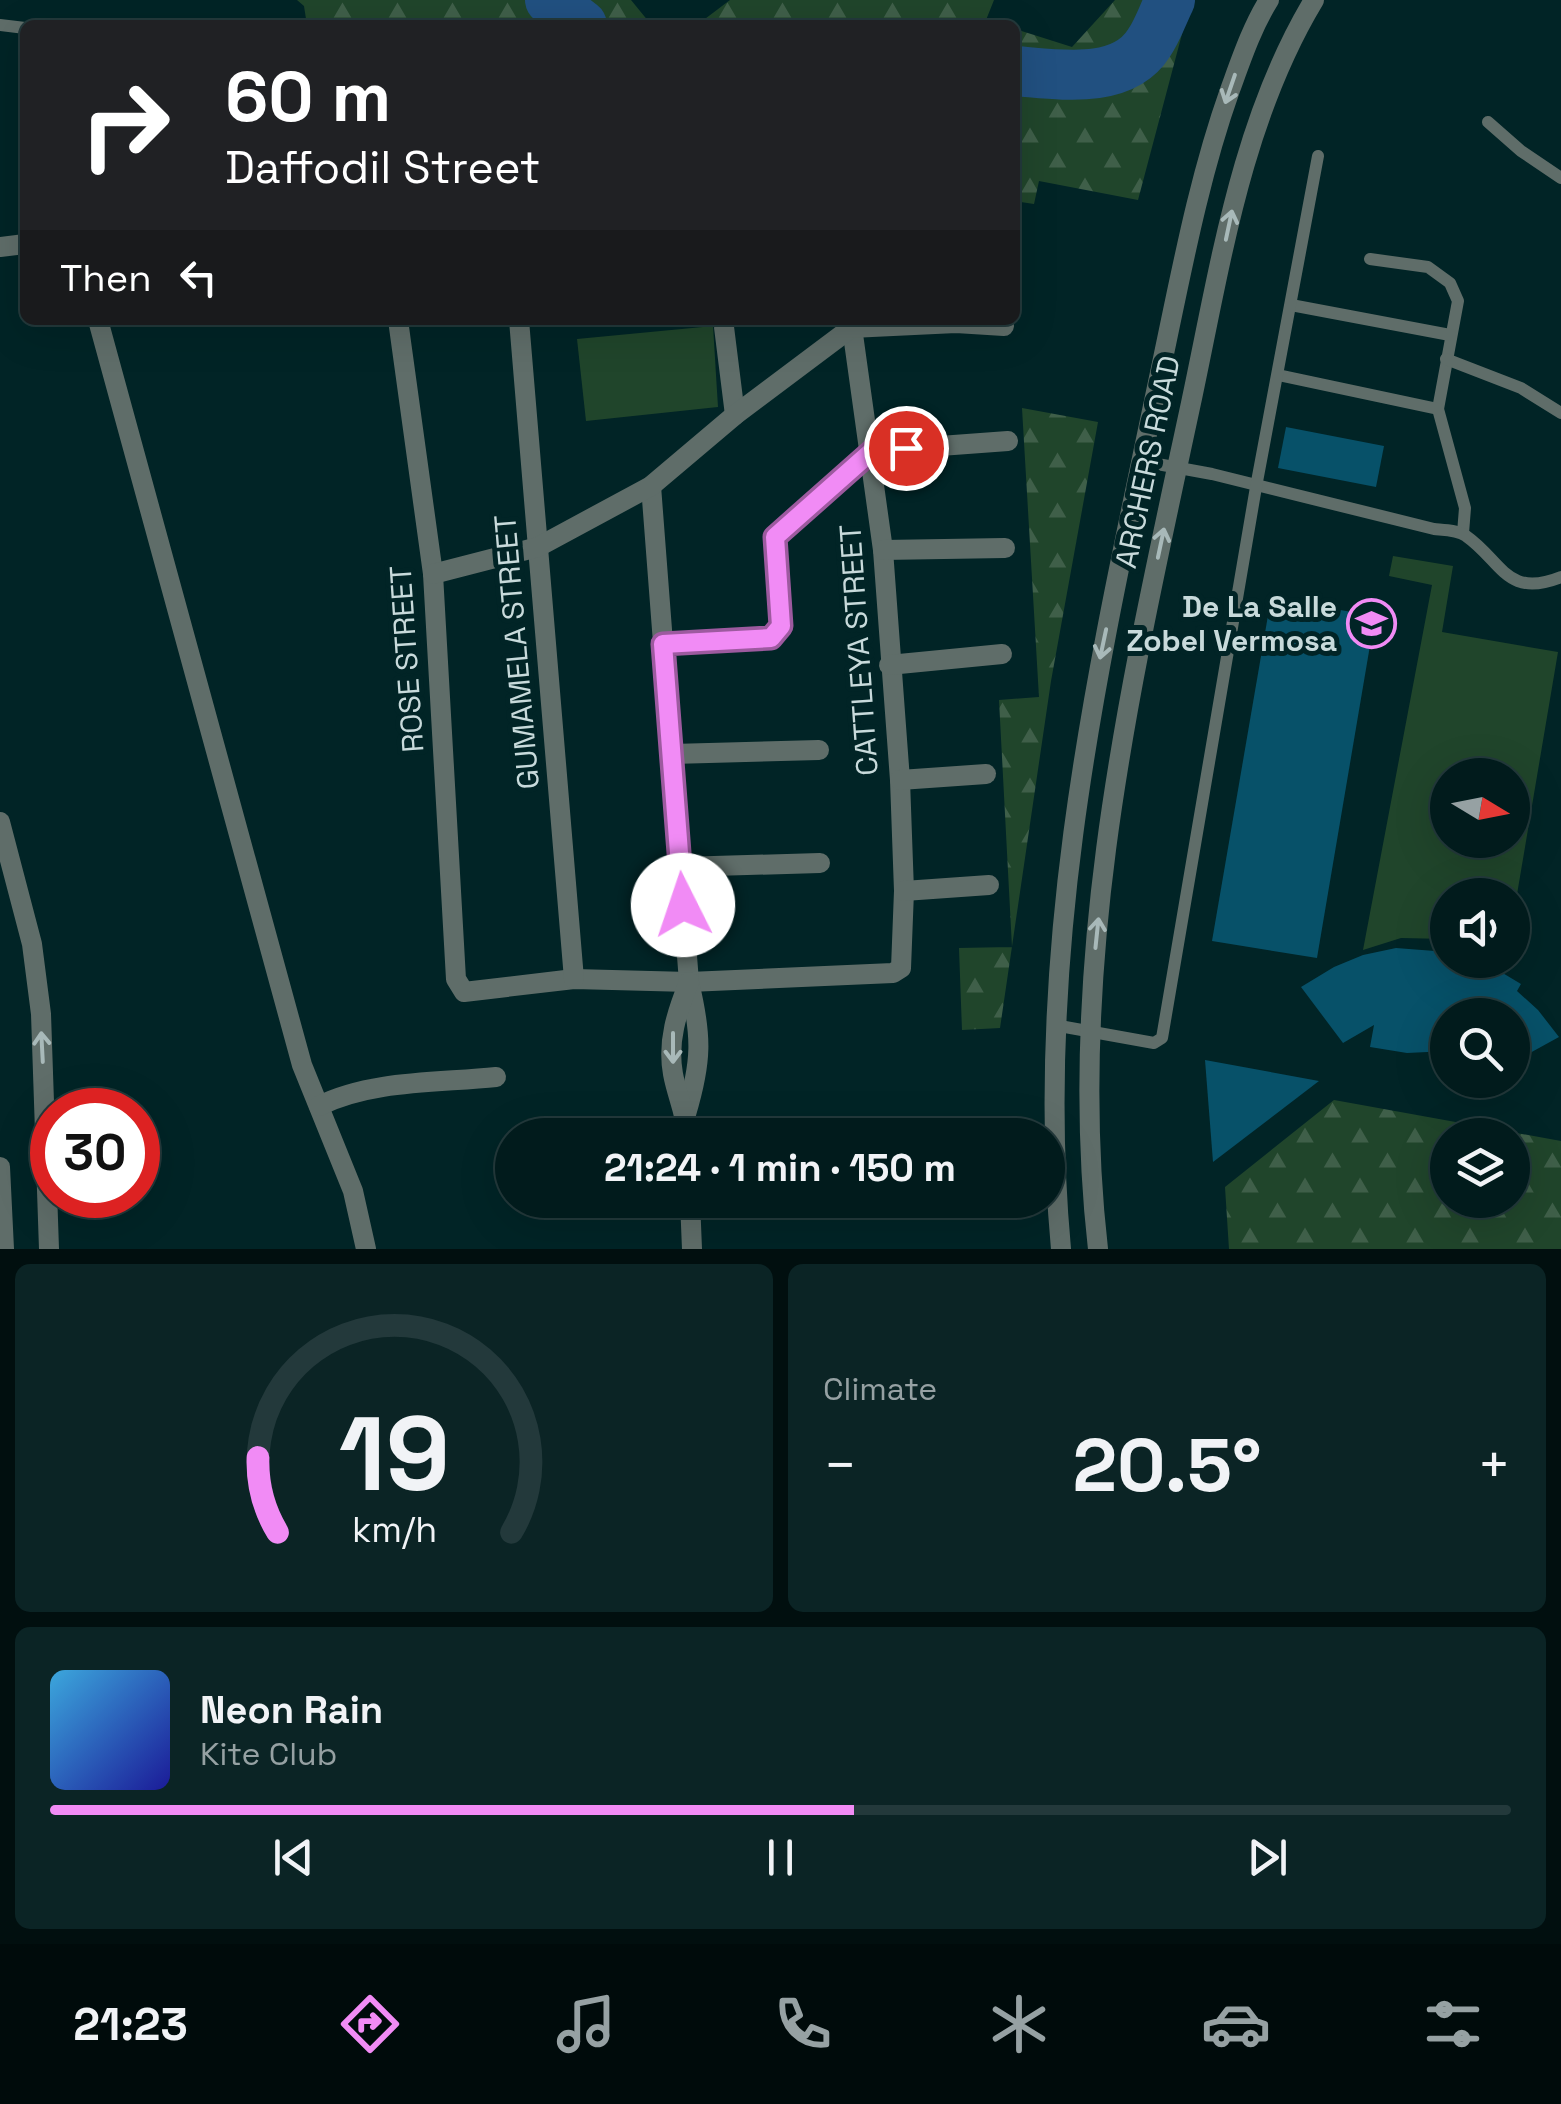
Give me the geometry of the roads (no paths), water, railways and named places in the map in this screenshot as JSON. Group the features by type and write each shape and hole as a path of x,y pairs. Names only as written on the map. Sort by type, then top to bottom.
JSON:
{"street":[{"name":"ARCHERS ROAD","path":"1061,1249 1055,1184 1054,1025 1072,826 1089,718 1196,201 1240,62 1269,0"},
{"name":"ARCHERS ROAD","path":"1098,1249 1090,1184 1088,1030 1110,813 1128,706 1242,176 1274,79 1314,0"},
{"path":"99,325 302,1065 353,1191 366,1249"},
{"name":"ROSE STREET","path":"399,325 434,574 456,979 464,992 574,979"},
{"name":"GUMAMELA STREET","path":"519,325 574,979"},
{"path":"434,574 538,548 651,486 850,325"},
{"name":"CATTLEYA STREET","path":"689,982 893,972 903,962 900,780 883,550 851,325"},
{"path":"992,325 1004,326"},
{"path":"724,327 735,415"},
{"path":"663,644 771,638 778,634 781,626 775,537 872,451 1008,441"},
{"path":"651,486 689,982 699,1024 699,1070 689,1118"},
{"path":"883,550 1005,548"},
{"path":"890,665 1002,654"},
{"path":"672,754 818,750"},
{"path":"900,780 986,774"},
{"path":"0,822 32,944 41,1014 49,1249"},
{"path":"680,867 820,863"},
{"path":"904,892 990,884"},
{"path":"574,979 689,982"},
{"path":"318,1106 363,1091 496,1077"},
{"path":"0,1167 4,1249"},
{"path":"691,1218 692,1249"}],"lane":[{"path":"1488,122 1561,178"},
{"path":"1054,1025 1154,1043 1162,1038 1256,487 1318,156"},
{"path":"1370,259 1428,267 1450,284 1458,301 1438,409 1465,508 1463,533"},
{"path":"1290,305 1450,334"},
{"path":"1446,360 1522,388 1561,413"},
{"path":"1278,375 1438,409"},
{"path":"1141,462 1212,474 1463,533 1503,574 1516,581 1533,585 1561,577"}],"waterway":[{"path":"550,0 576,20"},
{"path":"1020,71 1069,75 1106,72 1123,66 1149,43 1170,0"}],"place":[{"name":"De La Salle Zobel Vermosa","path":"1372,624"}]}
